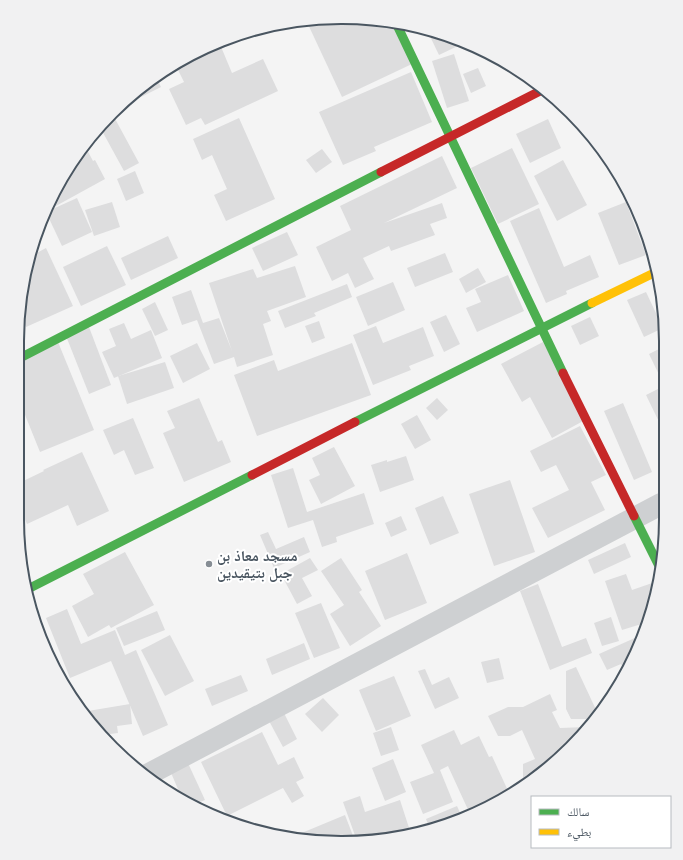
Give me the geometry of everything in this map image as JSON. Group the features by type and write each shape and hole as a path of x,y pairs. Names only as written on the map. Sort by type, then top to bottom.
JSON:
{"street":[{"path":"399,29 541,328 656,560"},
{"path":"24,356 538,92"},
{"path":"32,587 541,328 652,274"},
{"path":"151,772 659,505"}],"building":[{"path":"342,24 396,29 412,64 342,97 309,26"},
{"path":"430,37 458,46 439,55"},
{"path":"221,48 232,73 263,59 278,91 205,125 201,118 186,125 169,89 184,82 178,70"},
{"path":"454,54 469,101 447,108 432,61"},
{"path":"478,68 486,86 471,93 463,74"},
{"path":"411,72 432,122 374,147 376,151 343,165 319,112"},
{"path":"159,82 161,87 137,99"},
{"path":"239,118 275,199 226,221 214,195 227,189 212,155 202,160 193,139"},
{"path":"115,119 139,163 124,171 103,132"},
{"path":"548,119 561,148 530,163 516,134"},
{"path":"512,148 539,204 498,224 471,168"},
{"path":"322,149 332,162 316,173 306,160"},
{"path":"88,151 93,161 95,160 105,179 54,207 67,183"},
{"path":"442,156 457,188 384,223 442,203 447,218 430,224 435,235 391,251 389,246 363,258 374,279 355,288 348,273 332,281 316,247 351,230 340,206"},
{"path":"563,160 587,205 557,221 534,176"},
{"path":"135,171 144,193 126,201 117,179"},
{"path":"77,198 92,232 62,246 49,218 53,209"},
{"path":"112,202 120,227 94,236 85,210"},
{"path":"626,202 646,255 619,265 598,213"},
{"path":"539,208 564,267 590,255 599,277 566,291 567,294 546,303 510,221"},
{"path":"287,232 298,255 263,271 252,248"},
{"path":"168,236 178,258 131,280 121,258"},
{"path":"107,246 126,285 81,306 63,267"},
{"path":"46,248 73,306 26,327 25,325 27,300 37,253"},
{"path":"445,253 453,272 415,287 407,268"},
{"path":"295,266 306,297 267,311 271,321 263,324 273,355 237,367 234,357 214,364 197,320 182,325 172,297 191,290 203,323 219,318 232,351 209,283 253,269 257,278"},
{"path":"478,268 486,282 466,293 459,279"},
{"path":"508,275 524,311 477,332 466,308 481,302 475,289"},
{"path":"393,282 405,310 368,326 356,297"},
{"path":"347,284 352,297 314,313 316,316 285,328 278,311"},
{"path":"646,292 658,317 658,330 644,337 627,300"},
{"path":"155,302 168,330 155,336 142,309"},
{"path":"446,315 460,344 444,352 430,322"},
{"path":"590,317 599,336 580,345 571,326"},
{"path":"319,321 325,338 312,343 305,326"},
{"path":"124,323 131,339 151,330 162,358 114,378 102,352 116,346 109,329"},
{"path":"376,326 383,343 423,327 434,356 409,366 411,370 373,385 353,335"},
{"path":"89,327 111,385 89,394 66,336"},
{"path":"58,342 94,430 40,452 24,412 24,356"},
{"path":"543,342 585,420 552,438 530,397 522,402 501,364"},
{"path":"197,343 210,369 183,383 170,356"},
{"path":"352,343 371,395 257,436 234,375 274,360 278,371"},
{"path":"659,349 659,375 649,354"},
{"path":"165,362 174,388 127,404 118,376"},
{"path":"659,388 659,422 646,395"},
{"path":"199,398 218,442 222,440 231,462 184,482 163,433 175,428 167,411"},
{"path":"437,398 448,410 437,420 426,408"},
{"path":"623,403 652,472 634,480 604,411"},
{"path":"417,415 431,440 415,449 401,424"},
{"path":"133,418 154,468 135,475 124,450 114,455 103,430"},
{"path":"580,426 606,475 591,482 605,510 548,538 532,508 569,490 556,465 541,472 530,451"},
{"path":"334,447 355,486 321,504 309,480 320,475 312,458"},
{"path":"82,452 109,511 77,526 68,505 27,524 24,517 24,481 44,471 43,470"},
{"path":"406,456 414,480 380,492 371,465"},
{"path":"293,468 307,512 364,493 374,524 336,537 337,542 322,547 313,520 288,528 271,475"},
{"path":"510,480 535,552 494,566 469,494"},
{"path":"443,496 459,533 430,545 415,508"},
{"path":"401,516 407,530 391,537 385,523"},
{"path":"268,532 276,549 304,537 310,552 274,568 260,535"},
{"path":"625,543 631,557 594,574 588,560"},
{"path":"125,552 154,605 111,628 109,625 88,637 72,606 94,594 83,574"},
{"path":"407,553 427,603 385,620 365,571"},
{"path":"310,558 318,570 302,578 312,596 297,604 281,574"},
{"path":"341,558 362,590 359,592 381,626 350,646 330,614 344,605 321,571"},
{"path":"626,574 632,590 652,583 641,624 622,630 605,581"},
{"path":"538,584 562,647 586,638 592,653 550,670 520,591"},
{"path":"321,603 340,648 314,658 295,613"},
{"path":"67,609 81,644 115,630 125,655 136,650 168,725 143,736 111,661 70,678 46,618"},
{"path":"157,611 165,630 124,646 116,628"},
{"path":"611,617 619,641 602,646 594,623"},
{"path":"170,635 194,681 165,696 141,650"},
{"path":"636,637 622,666 621,664 607,670 599,654"},
{"path":"304,643 310,659 272,675 266,659"},
{"path":"499,658 504,679 487,683 481,662"},
{"path":"576,667 595,709 587,719 571,719 566,709 566,671"},
{"path":"425,669 432,685 449,677 459,698 435,709 418,671"},
{"path":"241,675 248,691 212,706 205,689"},
{"path":"394,676 411,716 376,731 359,690"},
{"path":"550,694 557,710 552,712 560,728 581,727 551,757 523,778 523,764 535,759 522,730 510,736 498,736 488,716 508,707 523,707"},
{"path":"323,698 339,715 322,732 305,714"},
{"path":"130,704 132,724 117,726 118,733 109,734 89,711"},
{"path":"283,711 297,739 283,747 268,719"},
{"path":"391,727 399,750 381,756 373,733"},
{"path":"454,730 461,745 479,736 489,757 492,756 507,789 468,810 448,766 440,770 453,802 423,814 410,782 434,773 421,745"},
{"path":"262,732 278,765 294,757 304,778 296,782 304,796 292,803 283,788 229,815 226,814 201,762"},
{"path":"393,759 406,792 385,801 372,768"},
{"path":"187,761 205,800 200,802 178,790 169,768"},
{"path":"360,796 365,812 400,800 409,829 355,835 343,802"},
{"path":"457,806 460,813 428,824 426,819"},
{"path":"345,815 353,835 342,836 301,833"}],"traffic: fast":[{"path":"399,29 563,373"},
{"path":"24,356 381,172"},
{"path":"355,422 592,303"},
{"path":"32,587 252,475"},
{"path":"634,516 656,560"}],"traffic: slow":[{"path":"592,303 652,274"}],"traffic: jam":[{"path":"381,172 538,92"},
{"path":"563,373 634,516"},
{"path":"252,475 355,422"}],"place":[{"name":"مسجد معاذ بن جبل بتيقيدين","path":"209,564"}]}
